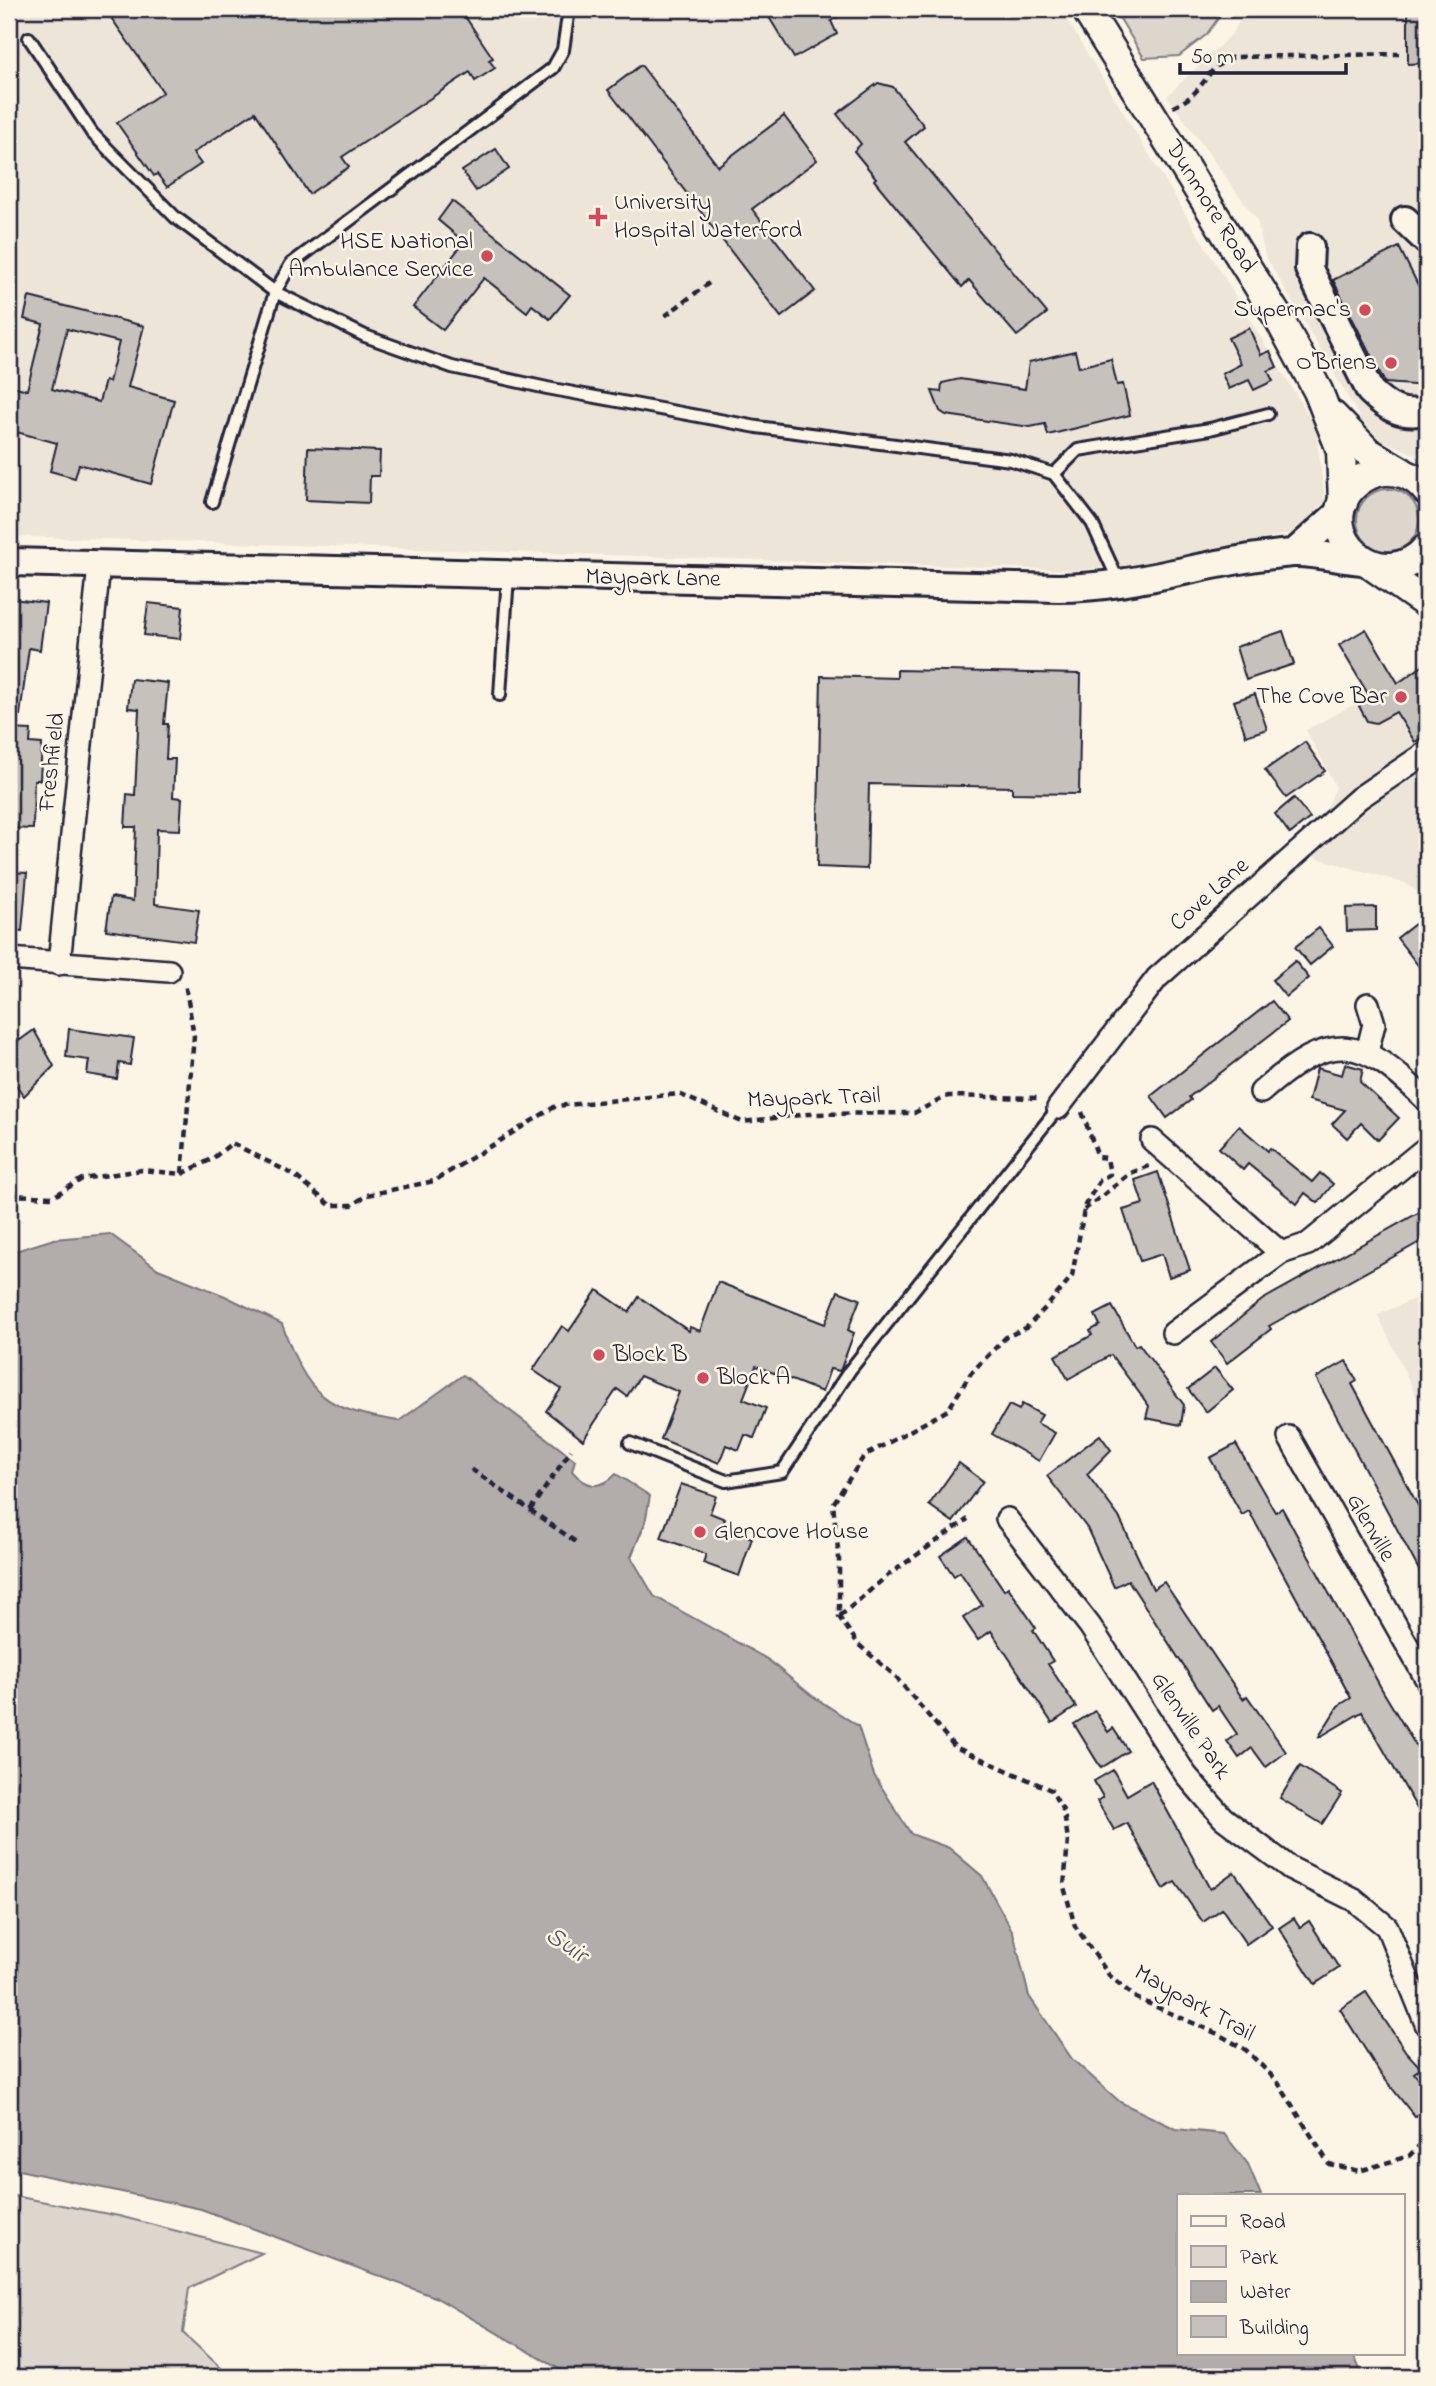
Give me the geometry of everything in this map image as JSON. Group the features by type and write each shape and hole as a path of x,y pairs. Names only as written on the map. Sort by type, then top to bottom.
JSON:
{"main road":[{"name":"Dunmore Road","path":"1086,9 1279,319 1327,409 1341,450 1342,534 1347,545 1368,563"},
{"name":"Dunmore Road","path":"1327,409 1362,447 1418,480"},
{"path":"1342,507 1351,489 1368,475 1391,471 1418,480"},
{"path":"1368,563 1392,568 1406,565 1427,548"},
{"path":"1368,563 1404,584 1427,604"}],"street":[{"path":"1405,220 1427,241"},
{"path":"1310,247 1310,269 1370,391 1384,405 1397,412 1427,411"},
{"path":"1294,553 1342,507"},
{"name":"Maypark Lane","path":"9,562 1045,588 1120,584 1246,559 1294,553 1368,563"},
{"name":"Freshfield","path":"59,964 99,565"},
{"name":"Cove Lane","path":"1061,1103 1157,978 1359,798 1427,752"},
{"path":"9,959 169,971"},
{"path":"1367,1052 1374,1024 1368,1004"},
{"path":"1261,1092 1290,1067 1318,1051 1343,1048 1367,1052 1396,1070 1427,1101"},
{"path":"1152,1140 1281,1253"},
{"path":"1173,1333 1281,1253 1308,1244 1427,1147"},
{"name":"Glenville","path":"1289,1437 1427,1680"},
{"name":"Glenville Park","path":"1007,1519 1090,1626 1186,1775 1223,1818 1290,1868 1354,1900 1387,1927 1427,2026"}],"lane":[{"path":"212,502 275,292 291,264 553,68 564,50 569,9"},
{"path":"29,38 92,133 175,217 275,292 365,336 452,367 757,428 1011,460 1054,474 1092,523 1120,584"},
{"path":"1054,474 1078,450 1210,429 1268,414"},
{"path":"499,695 508,575"},
{"path":"630,1443 726,1481 782,1472 850,1370 1061,1103"}],"path":[{"path":"1155,120 1194,97 1212,69 1234,57 1399,54"},
{"path":"665,316 713,280"},
{"path":"9,1195 53,1196 82,1179 142,1170 182,1174 194,1035 182,968 169,971"},
{"name":"Maypark Trail","path":"182,1174 212,1159 232,1143 294,1175 330,1205 352,1205 367,1195 434,1181 556,1106 679,1094 742,1122 808,1115 914,1113 948,1096 1061,1103"},
{"path":"839,1617 839,1558 833,1504 864,1456 948,1410 971,1373 1006,1337 1026,1328 1072,1276 1084,1211 1100,1181 1110,1174 1107,1158 1098,1157 1084,1114 1061,1103"},
{"path":"1084,1211 1131,1173 1157,1163 1175,1161"},
{"path":"530,1510 571,1450"},
{"path":"471,1469 576,1542"},
{"path":"839,1617 887,1576 968,1519"},
{"name":"Maypark Trail","path":"839,1617 859,1645 894,1675 955,1747 1051,1790 1064,1812 1068,1840 1064,1887 1075,1926 1109,1975 1136,1998 1218,2034 1246,2050 1277,2081 1329,2164 1359,2171 1378,2166 1409,2155 1427,2138"}],"shaded area":[{"name":"University Hospital Waterford","path":"9,9 1060,9 1315,426 1325,501 1296,532 1160,562 1078,570 9,536"},
{"path":"1247,9 1427,9 1427,459 1381,440 1362,421 1265,255 1257,220 1167,96 1231,35"},
{"path":"1427,659 1427,898 1405,883 1307,855 1336,787 1306,730 1387,687"},
{"path":"1427,1293 1427,1419 1378,1315"}],"green space":[{"path":"1114,9 1225,9 1206,35 1179,56 1144,58"},
{"path":"1382,489 1394,489 1410,498 1417,508 1417,532 1410,542 1394,551 1382,551 1371,546 1362,537 1357,526 1357,514 1362,503 1371,494"},
{"path":"9,2195 119,2216 262,2253 189,2288 183,2333 231,2377 9,2377"}],"water":[{"name":"Suir","path":"110,1234 158,1269 225,1296 282,1324 300,1367 310,1383 321,1395 335,1404 373,1417 399,1421 463,1375 575,1460 572,1471 583,1481 599,1485 616,1474 650,1496 645,1523 631,1557 654,1596 767,1659 811,1695 858,1726 874,1775 911,1834 949,1848 982,1876 1013,1932 1029,1996 1072,2059 1120,2102 1176,2129 1224,2134 1248,2164 1261,2194 1177,2194 1177,2354 1353,2354 1363,2377 573,2377 435,2297 201,2209 9,2168 9,1253 54,1239"}],"building":[{"path":"105,9 460,9 493,58 489,60 495,68 475,81 470,72 342,157 349,167 309,194 255,112 193,153 201,164 167,187 157,174 154,176 117,123 163,92"},
{"path":"764,9 851,9 831,21 837,34 794,58"},
{"path":"1408,9 1427,9 1427,63 1408,64"},
{"path":"641,65 718,166 784,116 817,160 752,209 815,291 781,317 608,90"},
{"path":"878,83 893,87 924,126 905,142 1047,313 1017,336 969,280 962,287 874,180 876,178 854,151 861,144 837,114"},
{"path":"496,149 509,169 476,191 462,171"},
{"name":"HSE National Ambulance Service","path":"452,201 570,295 550,319 532,305 527,312 484,278 443,330 413,307 464,242 438,220"},
{"path":"1399,247 1427,303 1427,386 1385,383 1333,280"},
{"path":"29,297 144,326 128,387 174,400 151,484 79,464 75,478 50,471 57,443 9,430 9,385 27,390 43,324 24,319","holes":["67,329 119,342 109,382 105,381 99,402 52,389"]},
{"path":"1249,328 1261,355 1270,351 1277,367 1268,371 1273,381 1254,390 1249,380 1229,389 1222,374 1241,364 1228,338"},
{"path":"1075,351 1079,367 1111,359 1117,385 1123,384 1130,415 1048,435 1045,424 1030,427 946,415 940,411 932,391 941,392 942,383 960,379 1025,389 1029,362"},
{"path":"308,448 380,451 379,476 370,476 369,503 306,500"},
{"path":"12,599 46,603 40,650 29,648 20,715 9,714 9,626"},
{"path":"148,603 183,607 180,639 144,635"},
{"path":"1366,629 1398,683 1427,663 1427,734 1415,742 1396,712 1376,723 1367,721 1359,706 1375,693 1368,694 1339,645"},
{"path":"1283,631 1294,664 1246,680 1236,647"},
{"path":"897,670 1081,674 1079,794 1012,793 1012,787 869,784 867,869 817,867 821,676 897,678"},
{"path":"131,679 168,683 164,724 168,724 166,759 175,759 173,797 182,798 180,830 157,829 155,904 199,910 194,942 106,930 111,897 133,901 136,827 125,827 127,794 135,795 139,709 128,708"},
{"path":"1255,694 1267,729 1246,736 1234,701"},
{"path":"9,729 31,730 30,743 42,744 40,780 34,780 33,829 9,828"},
{"path":"1305,742 1325,771 1286,798 1265,770"},
{"path":"1294,798 1310,818 1290,834 1275,814"},
{"path":"9,872 27,873 22,931 9,930"},
{"path":"1376,907 1376,930 1347,931 1346,908"},
{"path":"1415,924 1427,940 1427,977 1397,938"},
{"path":"1319,928 1333,946 1310,965 1295,947"},
{"path":"1295,961 1309,978 1286,997 1272,980"},
{"path":"1272,1001 1288,1021 1189,1097 1191,1100 1167,1118 1151,1096"},
{"path":"9,1024 20,1040 34,1030 54,1066 24,1096 16,1085 9,1083"},
{"path":"69,1029 134,1038 130,1065 119,1063 117,1079 87,1074 89,1060 66,1057"},
{"path":"1345,1064 1363,1069 1360,1082 1399,1118 1378,1140 1361,1123 1347,1138 1332,1124 1345,1110 1309,1100 1317,1068 1342,1075"},
{"path":"1239,1126 1268,1151 1270,1148 1312,1182 1320,1173 1333,1184 1318,1203 1305,1193 1297,1204 1248,1164 1243,1170 1219,1148"},
{"path":"1158,1172 1190,1270 1169,1277 1162,1254 1140,1261 1123,1210 1143,1204 1135,1180"},
{"path":"1427,1208 1427,1238 1269,1326 1271,1329 1227,1363 1211,1342 1262,1300"},
{"path":"718,1282 825,1324 838,1291 860,1299 848,1330 854,1333 840,1371 830,1369 822,1392 756,1366 743,1399 766,1408 754,1438 745,1435 739,1450 726,1445 719,1463 661,1439 679,1392 640,1376 627,1396 617,1389 583,1440 546,1411 561,1389 533,1370 562,1326 569,1331 597,1290 629,1312 639,1297 689,1331 690,1327 700,1331"},
{"path":"1112,1306 1135,1346 1139,1344 1184,1405 1181,1425 1146,1418 1149,1406 1111,1355 1068,1379 1055,1356 1092,1335 1090,1331 1100,1325 1095,1315"},
{"path":"1346,1361 1357,1381 1352,1384 1427,1522 1427,1585 1316,1378"},
{"path":"1215,1368 1233,1390 1206,1412 1188,1389"},
{"path":"1022,1404 1042,1415 1037,1423 1055,1433 1039,1461 992,1434 1009,1405 1019,1410"},
{"path":"1100,1435 1111,1450 1087,1474 1119,1517 1153,1589 1164,1582 1243,1699 1247,1696 1286,1752 1266,1767 1252,1748 1239,1758 1227,1741 1237,1734 1218,1706 1212,1710 1128,1580 1114,1587 1087,1528 1047,1476"},
{"path":"1236,1444 1275,1512 1282,1508 1384,1693 1427,1764 1427,1826 1362,1712 1318,1738 1338,1706 1351,1698 1249,1511 1242,1515 1210,1458"},
{"path":"959,1463 983,1481 953,1522 929,1505"},
{"name":"Glencove House","path":"681,1484 716,1496 710,1513 725,1519 722,1527 752,1538 739,1576 703,1563 706,1554 661,1538"},
{"path":"968,1537 1004,1590 1008,1587 1036,1628 1033,1630 1053,1661 1048,1664 1076,1707 1052,1723 991,1631 978,1640 963,1618 982,1605 960,1572 954,1576 940,1556"},
{"path":"1095,1711 1108,1732 1113,1728 1128,1751 1101,1768 1074,1724"},
{"path":"1300,1766 1342,1793 1322,1824 1280,1798"},
{"path":"1113,1770 1127,1795 1151,1781 1210,1889 1234,1872 1272,1926 1246,1944 1222,1909 1203,1922 1175,1882 1163,1889 1127,1823 1114,1830 1097,1801 1103,1797 1094,1781"},
{"path":"1294,1918 1300,1927 1309,1921 1339,1968 1315,1984 1279,1928"},
{"path":"1366,1992 1406,2052 1421,2068 1414,2073 1427,2090 1427,2107 1415,2117 1380,2073 1340,2009"}],"place":[{"name":"University Hospital Waterford","path":"598,217"},
{"name":"HSE National Ambulance Service","path":"487,256"},
{"name":"Supermac's","path":"1365,310"},
{"name":"O'Briens","path":"1391,363"},
{"name":"The Cove Bar","path":"1401,697"},
{"name":"Block B","path":"599,1355"},
{"name":"Block A","path":"703,1378"},
{"name":"Glencove House","path":"700,1532"}]}
